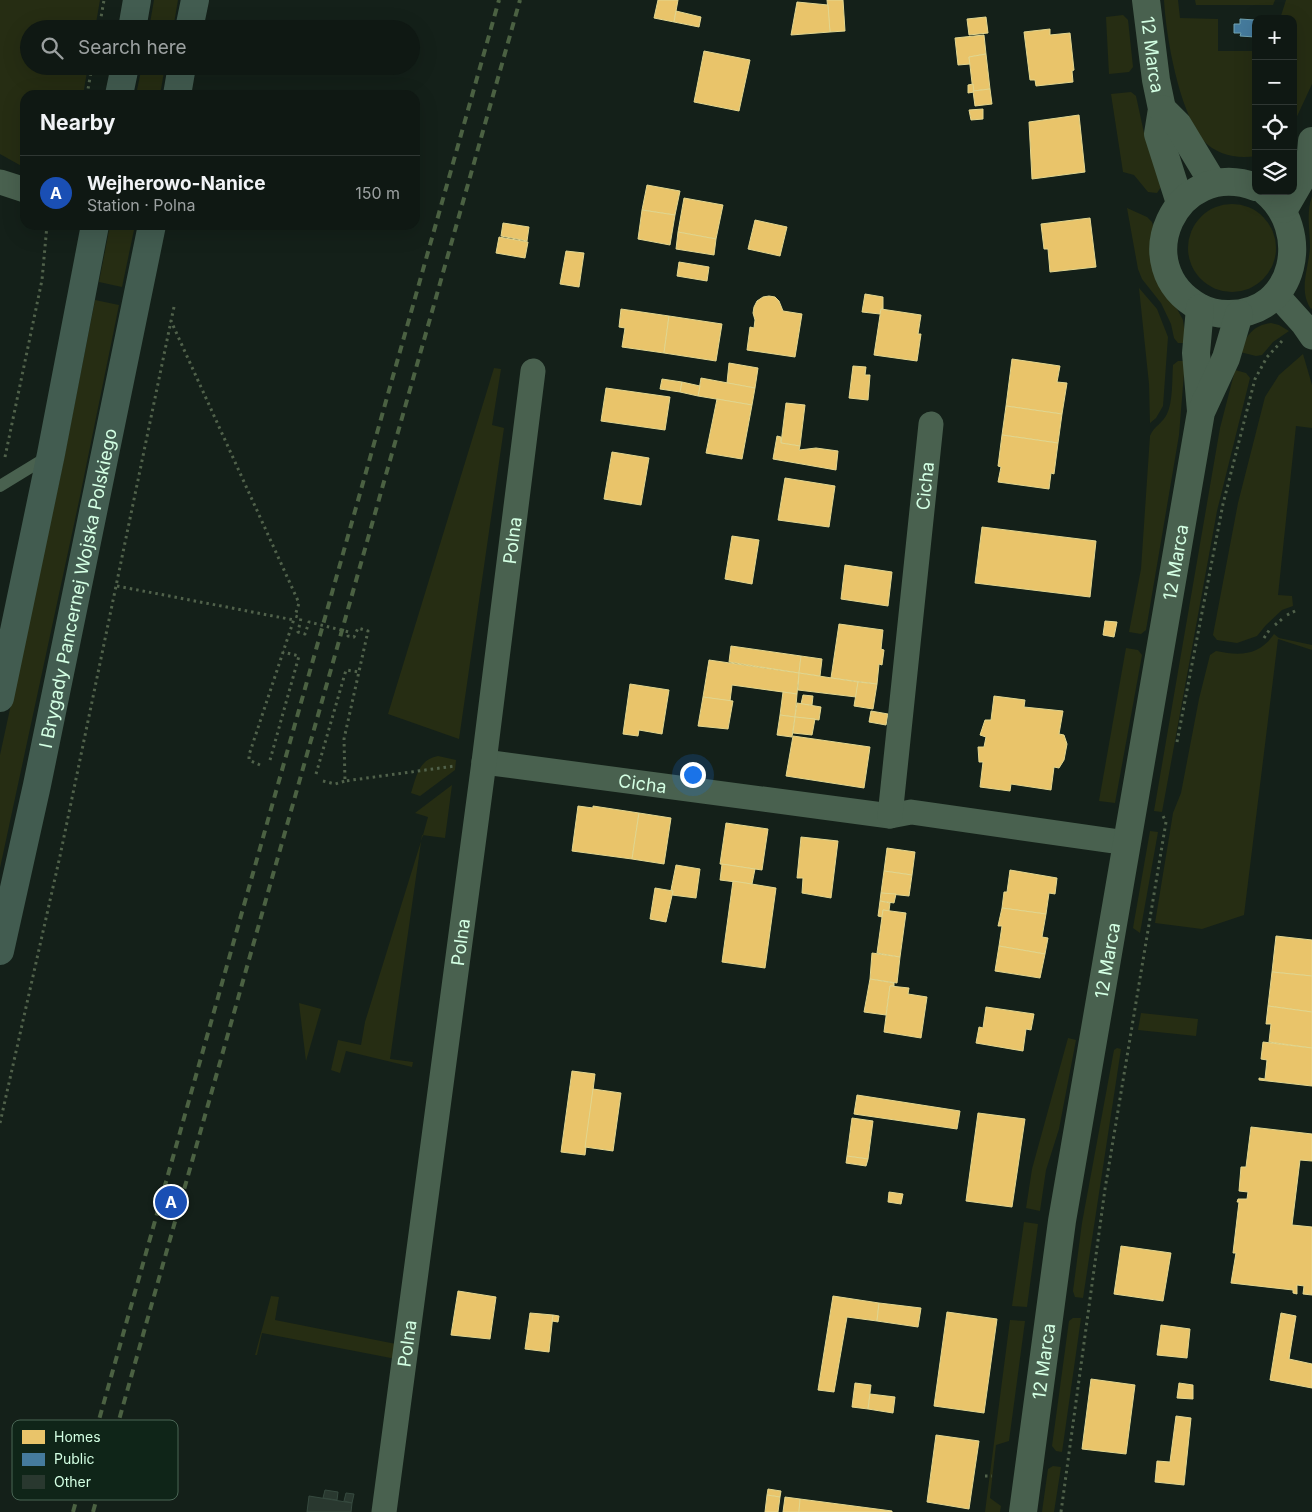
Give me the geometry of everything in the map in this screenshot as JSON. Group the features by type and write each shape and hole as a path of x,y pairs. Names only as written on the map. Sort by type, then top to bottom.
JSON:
{"main road":[{"path":"134,20 137,0"},
{"path":"192,20 195,0"},
{"path":"120,90 122,75"},
{"path":"178,90 180,75"},
{"path":"0,698 51,454 93,230"},
{"name":"I Brygady Pancernej Wojska Polskiego","path":"0,951 37,785 151,230"}],"street":[{"name":"12 Marca","path":"1146,0 1156,80 1162,109 1158,134 1180,204"},
{"name":"12 Marca","path":"1162,109 1178,125 1213,183"},
{"path":"1252,186 1229,181 1213,183 1195,191 1180,204 1169,219 1163,239 1164,260 1170,279 1183,296 1200,308 1219,314 1240,314 1254,311 1277,295 1288,280 1295,263 1297,244 1293,226 1274,200 1310,164 1312,141"},
{"path":"1297,151 1312,141"},
{"path":"0,182 20,188"},
{"path":"1277,295 1303,324 1312,338"},
{"name":"12 Marca","path":"1200,308 1196,353 1202,412"},
{"name":"12 Marca","path":"1023,1512 1062,1221 1202,412 1226,358 1240,314"},
{"name":"Polna","path":"384,1512 484,762 532,371"},
{"name":"Cicha","path":"890,816 931,424"},
{"name":"Cicha","path":"484,762 890,816 911,812 1127,843"}],"lane":[{"path":"0,486 51,454"}],"path":[{"path":"101,20 104,0"},
{"path":"88,90 90,75"},
{"path":"4,460 42,280 47,230"},
{"path":"0,1123 60,856 174,307"},
{"path":"171,321 299,603 248,755 249,760 260,765"},
{"path":"1176,745 1221,511 1255,379 1274,348 1287,338"},
{"path":"117,586 301,618 298,632 305,634 309,622 348,632 348,636 354,637 358,628 368,631 344,738 345,781"},
{"path":"1287,615 1297,610"},
{"path":"1275,625 1282,619"},
{"path":"1264,638 1270,629"},
{"path":"270,760 299,656 283,652"},
{"path":"316,774 346,670 359,672"},
{"path":"323,781 335,784 345,781 484,762"},
{"path":"1061,1512 1105,1189 1166,822 1162,812"},
{"path":"985,1476 992,1476"}],"green space":[{"path":"0,0 100,0 97,20 20,20 20,75 86,75 84,90 20,90 20,165 0,154"},
{"path":"154,0 178,0 175,20 151,20"},
{"path":"1164,0 1178,0 1180,18 1218,19 1218,51 1252,51 1252,156 1227,155 1214,149 1203,140 1187,111 1181,93 1175,73"},
{"path":"1195,0 1275,0 1273,5 1196,5"},
{"path":"1286,0 1312,0 1312,84 1297,116 1297,15 1281,15"},
{"path":"1123,15 1128,20 1133,67 1129,72 1109,74 1106,17"},
{"path":"140,75 163,75 161,90 137,90"},
{"path":"1131,92 1136,96 1144,133 1161,187 1157,193 1148,192 1134,175 1123,172 1111,94"},
{"path":"1312,196 1311,309 1305,294 1305,279 1310,247 1309,216"},
{"path":"1232,204 1249,208 1263,217 1272,231 1276,248 1272,265 1263,279 1249,288 1232,292 1215,288 1201,279 1192,265 1188,248 1192,231 1201,217 1215,208"},
{"path":"1127,208 1147,217 1152,222 1171,298 1183,320 1186,343 1178,343 1174,338 1171,324 1161,303 1142,279 1138,269"},
{"path":"109,230 134,230 122,287 99,282"},
{"path":"1139,288 1157,309 1168,337 1163,406 1156,418 1150,423 1149,384"},
{"path":"95,300 119,305 0,868 0,755 60,478"},
{"path":"1271,323 1289,331 1273,342 1262,355 1256,356 1240,352 1251,332 1259,326"},
{"path":"1303,354 1312,385 1312,428 1296,426 1278,595 1292,596 1293,606 1282,610 1257,636 1237,643 1217,640 1213,635 1238,503 1265,397 1279,375"},
{"path":"1178,361 1185,361 1179,435 1146,630 1141,634 1129,632 1141,569 1150,436 1169,409 1173,365"},
{"path":"494,368 501,369 492,425 504,428 459,739 388,714"},
{"path":"1235,370 1246,373 1250,378 1217,511 1162,812 1154,811 1220,428"},
{"path":"1274,634 1279,638 1312,645 1312,650 1278,639 1244,915 1202,929 1155,923 1173,813 1181,793 1199,699 1210,655 1216,651 1233,654 1248,653 1262,647"},
{"path":"1126,648 1138,650 1142,655 1115,803 1099,801"},
{"path":"438,756 456,760 455,770 420,796 411,793 422,765 426,761"},
{"path":"452,785 445,838 423,835 428,817 415,813"},
{"path":"1150,831 1158,832 1140,933 1133,928"},
{"path":"421,841 390,1059 413,1062 412,1067 346,1051 340,1073 331,1070 338,1040 361,1045 365,1022"},
{"path":"299,1003 321,1009 306,1061"},
{"path":"1141,1013 1198,1019 1196,1036 1138,1030"},
{"path":"1068,1038 1076,1040 1059,1129 1046,1170 1040,1211 1026,1208 1032,1169"},
{"path":"1117,1048 1121,1049 1083,1298 1075,1297 1073,1291 1082,1223 1114,1050"},
{"path":"1024,1222 1038,1224 1027,1307 1012,1306"},
{"path":"271,1296 279,1297 275,1320 396,1344 396,1359 262,1333 257,1355 255,1355"},
{"path":"1073,1318 1081,1318 1062,1452 1056,1451 1052,1446 1069,1321"},
{"path":"1010,1320 1025,1321 1009,1441 996,1445 990,1498 1001,1506 1000,1512 985,1512"},
{"path":"1053,1466 1061,1467 1054,1512 1042,1512 1048,1469"}],"building: Homes":[{"path":"658,0 678,0 674,22 654,18"},
{"path":"827,0 843,0 845,31 830,32"},
{"path":"797,2 828,5 830,32 791,35"},
{"path":"676,11 701,17 699,27 674,22"},
{"path":"986,17 988,33 969,35 967,19"},
{"path":"1050,29 1050,35 1070,33 1074,70 1072,71 1073,82 1036,86 1035,80 1030,80 1024,32"},
{"path":"984,35 986,54 969,57 970,64 958,65 955,38"},
{"path":"704,51 750,60 739,111 694,102"},
{"path":"986,54 990,89 973,91 969,57"},
{"path":"973,84 974,92 968,93 968,85"},
{"path":"990,89 992,104 975,106 973,91"},
{"path":"983,109 983,119 971,120 969,110"},
{"path":"1079,115 1085,172 1032,179 1029,122"},
{"path":"647,185 680,191 675,215 642,210"},
{"path":"684,198 723,205 716,239 678,232"},
{"path":"642,210 675,215 670,245 638,239"},
{"path":"1090,218 1096,267 1050,272 1048,249 1044,249 1041,224"},
{"path":"755,220 787,227 780,256 748,249"},
{"path":"503,223 529,227 527,241 501,236"},
{"path":"678,232 716,239 714,255 676,249"},
{"path":"499,237 528,242 525,258 496,253"},
{"path":"566,251 584,253 579,287 560,284"},
{"path":"679,262 709,267 707,281 677,276"},
{"path":"865,294 883,297 883,309 881,309 880,314 862,312"},
{"path":"769,296 775,297 779,301 783,311 802,314 795,357 747,350 750,327 754,328 754,307 757,301"},
{"path":"621,309 669,316 664,353 622,347 625,328 619,327"},
{"path":"881,309 921,315 918,334 921,334 917,361 874,355"},
{"path":"669,316 722,324 716,361 664,353"},
{"path":"1012,359 1060,366 1057,382 1067,383 1062,414 1006,406"},
{"path":"729,363 758,368 755,388 727,383"},
{"path":"853,366 866,367 865,375 870,375 868,400 849,398"},
{"path":"701,378 755,388 752,405 698,396"},
{"path":"662,379 682,382 680,392 660,389"},
{"path":"682,382 700,386 698,396 680,392"},
{"path":"606,388 670,397 665,430 601,421"},
{"path":"717,399 752,405 742,459 706,453"},
{"path":"786,403 805,405 800,446 781,443"},
{"path":"1006,406 1062,414 1058,443 1002,435"},
{"path":"1002,435 1058,443 1054,474 1051,473 1049,489 998,482 1001,467 998,466"},
{"path":"777,436 781,437 781,443 800,446 799,450 816,448 838,451 836,470 773,459"},
{"path":"612,452 649,458 641,505 604,499"},
{"path":"785,478 835,486 829,527 778,520"},
{"path":"982,527 1096,541 1090,597 975,583"},
{"path":"732,536 759,540 752,584 725,579"},
{"path":"845,565 892,572 888,606 841,599"},
{"path":"1105,621 1117,622 1114,637 1103,635"},
{"path":"839,624 883,630 881,649 884,650 882,665 879,664 877,684 831,678"},
{"path":"731,646 801,656 799,673 729,662"},
{"path":"801,656 822,659 820,676 799,673"},
{"path":"709,660 799,673 797,694 732,685 730,701 703,697"},
{"path":"799,673 858,682 856,697 798,690"},
{"path":"858,682 877,684 873,709 854,706"},
{"path":"630,684 669,690 662,734 639,730 638,736 623,734"},
{"path":"783,692 797,694 795,717 780,715"},
{"path":"803,695 813,696 812,705 801,704"},
{"path":"994,696 1025,700 1024,707 1063,711 1059,734 1064,735 1067,744 1064,760 1059,768 1054,767 1051,790 1011,784 1010,791 980,787 983,762 979,762 978,747 984,747 986,737 980,735 985,720 991,720"},
{"path":"703,697 733,701 728,729 698,726"},
{"path":"797,703 821,707 819,720 795,717"},
{"path":"871,711 888,714 886,725 869,722"},
{"path":"780,715 795,717 792,737 777,735"},
{"path":"795,717 815,719 812,735 793,733"},
{"path":"793,736 870,747 864,788 786,776"},
{"path":"578,806 593,808 593,806 639,813 632,859 572,851"},
{"path":"639,813 671,818 664,864 632,859"},
{"path":"726,823 768,829 762,870 720,864"},
{"path":"801,837 838,841 831,898 802,893 803,878 797,878"},
{"path":"887,848 915,852 912,875 884,871"},
{"path":"722,864 755,869 752,884 720,880"},
{"path":"676,865 700,869 696,898 672,895 673,891 671,890"},
{"path":"1010,870 1057,878 1055,894 1049,893 1046,914 1002,908 1004,892 1007,892"},
{"path":"884,871 912,875 909,896 881,893"},
{"path":"733,881 776,888 765,968 722,962"},
{"path":"655,888 673,891 666,922 650,919"},
{"path":"881,893 896,894 894,903 880,901"},
{"path":"880,901 890,903 889,911 883,910 882,917 878,916"},
{"path":"1002,908 1046,914 1042,937 1048,938 1045,954 999,946 1002,926 998,926"},
{"path":"883,910 906,913 900,957 877,953"},
{"path":"1276,936 1312,940 1312,976 1272,972"},
{"path":"999,946 1045,954 1040,978 995,971"},
{"path":"872,953 900,957 897,983 870,979"},
{"path":"1272,972 1312,976 1312,1012 1268,1006"},
{"path":"870,979 894,983 894,986 890,986 886,1015 864,1012"},
{"path":"890,986 909,988 908,994 927,997 921,1038 884,1032"},
{"path":"1268,1006 1312,1012 1312,1048 1269,1042 1271,1024 1266,1024"},
{"path":"986,1007 1034,1014 1031,1030 1026,1029 1023,1051 976,1043 979,1027 983,1028"},
{"path":"1263,1042 1312,1048 1312,1086 1259,1080 1259,1078 1265,1079 1267,1060 1261,1059"},
{"path":"572,1071 595,1074 585,1155 561,1152"},
{"path":"593,1089 621,1093 613,1151 585,1147"},
{"path":"857,1095 960,1111 957,1129 854,1114"},
{"path":"978,1113 1025,1119 1012,1207 966,1201"},
{"path":"852,1118 873,1121 868,1159 847,1156"},
{"path":"1251,1127 1312,1134 1312,1161 1300,1160 1292,1225 1312,1227 1312,1295 1303,1294 1304,1286 1297,1285 1297,1294 1293,1293 1293,1290 1231,1283 1236,1253 1233,1253 1239,1202 1237,1202 1238,1199 1247,1199 1248,1192 1239,1191 1241,1167 1246,1167"},
{"path":"847,1156 868,1159 866,1166 846,1163"},
{"path":"889,1192 903,1194 901,1204 888,1202"},
{"path":"1121,1246 1171,1253 1163,1301 1114,1294"},
{"path":"458,1291 496,1297 490,1339 451,1335"},
{"path":"833,1296 879,1303 877,1321 847,1317 834,1392 818,1390"},
{"path":"879,1303 921,1308 918,1327 877,1321"},
{"path":"947,1312 997,1319 984,1413 934,1406"},
{"path":"530,1313 553,1315 549,1352 525,1349"},
{"path":"1281,1313 1296,1316 1289,1359 1312,1364 1312,1388 1270,1380"},
{"path":"553,1315 559,1316 558,1322 552,1321"},
{"path":"1161,1325 1190,1329 1187,1358 1157,1355"},
{"path":"1091,1379 1135,1385 1126,1454 1082,1449"},
{"path":"855,1383 871,1385 868,1409 852,1407"},
{"path":"1179,1383 1193,1385 1193,1399 1177,1398"},
{"path":"870,1394 895,1397 893,1413 868,1409"},
{"path":"1176,1416 1191,1418 1184,1485 1155,1482 1157,1461 1170,1462"},
{"path":"936,1435 979,1441 969,1509 927,1502"},
{"path":"768,1489 781,1491 780,1497 767,1495"},
{"path":"767,1495 780,1497 778,1512 765,1512"},
{"path":"785,1497 800,1499 799,1512 783,1512"},
{"path":"800,1499 892,1511 892,1512 799,1512"}],"building: Public":[{"path":"1240,19 1252,20 1252,37 1240,36 1241,33 1234,33 1234,24 1240,24"}],"building: Other":[{"path":"325,1490 338,1492 337,1500 323,1498"},
{"path":"346,1493 354,1494 352,1503 344,1501"},
{"path":"309,1496 352,1503 351,1512 307,1512"}],"railway":[{"path":"99,1420 499,0"},
{"path":"119,1420 520,0"},
{"path":"73,1512 76,1500"},
{"path":"93,1512 96,1500"}],"place":[{"name":"Wejherowo-Nanice","path":"171,1202"}]}
